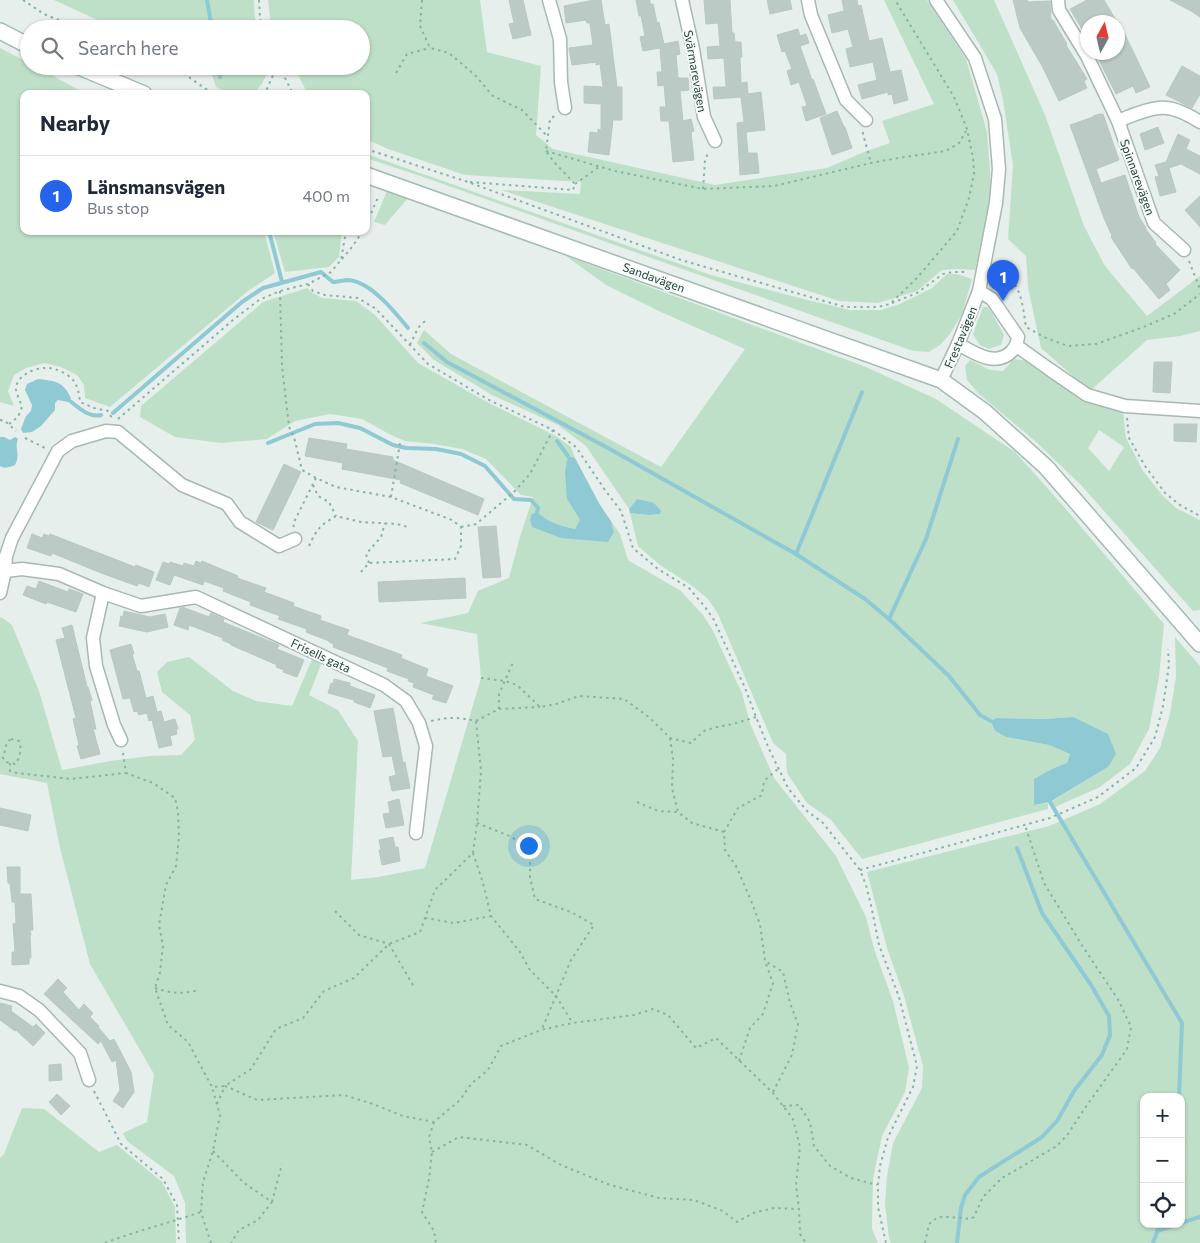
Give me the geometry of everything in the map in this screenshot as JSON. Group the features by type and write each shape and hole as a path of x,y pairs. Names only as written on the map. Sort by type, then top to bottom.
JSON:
{"street":[{"path":"549,0 560,39 565,108"},
{"name":"Svärmarevägen","path":"682,0 704,117 715,141"},
{"path":"808,0 811,16 846,100 866,120"},
{"name":"Frestavägen","path":"936,0 975,58 995,119 999,169 996,203 979,292 941,380 985,412 1046,467 1200,644"},
{"name":"Spinnarevägen","path":"1058,0 1059,10 1087,56 1118,121 1154,223 1184,250"},
{"path":"0,31 20,41"},
{"path":"99,75 134,90"},
{"path":"1118,121 1160,107 1175,109 1200,122"},
{"name":"Sandavägen","path":"370,176 941,380"},
{"path":"958,344 980,356 997,360 1008,356 1017,346 1018,337 992,299 979,292"},
{"path":"1017,346 1087,395 1125,406 1200,411"},
{"path":"0,593 5,572 6,556 12,538 58,451 72,442 106,431 118,432 182,484 227,504 240,522 279,546 295,539"},
{"name":"Frisells gata","path":"5,572 22,569 59,574 103,593 141,606 196,597 384,685 406,701 419,723 426,746 416,832"},
{"path":"103,593 93,638 96,666 121,740"},
{"path":"0,991 19,996 40,1010 80,1053 89,1080"}],"path":[{"path":"23,0 44,14 58,20"},
{"path":"259,0 260,20"},
{"path":"422,0 420,26 430,48"},
{"path":"890,304 916,279 958,230 969,198 974,173 967,130 954,97 895,0"},
{"path":"396,72 407,54 430,48 449,53 475,76 493,96 522,110 548,137"},
{"path":"187,75 207,90"},
{"path":"266,90 274,75"},
{"path":"283,75 292,90"},
{"path":"565,108 550,119 546,151 575,184"},
{"path":"866,120 863,134 871,163"},
{"path":"546,151 599,167 703,189 774,186 871,163 946,151 959,143 967,130"},
{"path":"703,189 705,160 715,141"},
{"path":"370,150 468,182 681,260 845,307 878,307 890,304 917,294 943,274 967,272"},
{"path":"468,182 573,190 575,184 599,167"},
{"path":"370,216 385,182"},
{"path":"341,260 345,235"},
{"path":"9,424 18,416 22,407 16,389 20,378 30,371 45,368 60,371 72,378 77,388 80,402 108,411 113,421 120,418 259,300 280,291 308,284 331,272 360,235"},
{"path":"1184,250 1200,289"},
{"path":"997,278 1008,280 1014,284 1019,292 1026,327 1046,338 1068,346 1096,344 1141,328 1174,314 1200,294"},
{"path":"308,284 313,291 325,295 358,298 376,309 428,364 490,400 553,430 576,448 621,512 633,548 658,569 689,588 714,620 738,671 769,749 788,788 807,810 823,823 860,870 879,945 898,997 917,1066 913,1087 888,1137 880,1166 878,1207 886,1243"},
{"path":"280,291 282,366 289,428 294,438 302,470 316,478 336,487 391,497 452,520 461,527 476,524 508,498 530,474 553,430"},
{"path":"410,345 418,328 425,321"},
{"path":"1125,406 1130,438 1145,466 1173,499 1200,516"},
{"path":"0,420 5,421 16,431"},
{"path":"25,438 46,449"},
{"path":"391,497 400,443"},
{"path":"295,539 293,524 316,478"},
{"path":"313,485 318,496 328,502 336,516"},
{"path":"309,546 318,529 336,516 361,522 397,524 408,527"},
{"path":"369,563 366,554 381,537 385,523"},
{"path":"360,572 369,563 455,559 461,546 461,527"},
{"path":"860,870 1050,818 1098,797 1136,768 1155,737 1163,706 1169,665 1168,649"},
{"path":"499,709 499,694 514,660"},
{"path":"481,678 505,681 517,685 540,708"},
{"path":"419,723 446,718 463,718 476,721 499,709 540,708 580,696 624,699 650,718 670,738 691,743 704,731 756,717"},
{"path":"476,721 481,771 473,853 491,916 520,952 530,970 556,996 572,1023"},
{"path":"670,738 673,760 672,788 678,812"},
{"path":"11,739 19,741 21,745 18,760 15,764 10,763 2,758 7,742 11,739"},
{"path":"121,740 126,773"},
{"path":"10,763 10,771 17,774 44,777 71,779 126,773 153,783 175,798 178,812 179,836 176,866 166,885 159,926 163,946 160,972 155,988 168,1025 188,1042 212,1087 220,1115 213,1151 203,1182 201,1212 210,1243"},
{"path":"739,1062 750,1028 763,1014 773,983 764,961 760,924 736,866 725,850 724,832 738,808 762,795 764,781 779,768"},
{"path":"637,802 658,811 678,812 692,823 724,832"},
{"path":"477,823 512,837 530,852 530,877 535,899 571,912 594,925 571,960 541,1030"},
{"path":"925,1243 929,1224 938,1217 970,1220 974,1217 984,1197 1002,1178 1057,1146 1068,1134 1127,1049 1131,1027 1119,1001 1044,883 1025,825"},
{"path":"217,1104 225,1086 251,1069 276,1029 303,1018 324,990 354,978 389,944 420,932 435,890 473,853"},
{"path":"335,912 359,935 389,944 414,987"},
{"path":"425,918 454,923 491,916"},
{"path":"764,961 783,972 790,1003 798,1024 792,1055 773,1093"},
{"path":"155,988 167,992 182,993 199,990"},
{"path":"436,1243 434,1231 422,1212 432,1152 429,1137 434,1122 460,1100 470,1084 488,1070 501,1046 541,1030 572,1023 634,1015 653,1009 668,1015 696,1048 716,1038 773,1093 794,1119 800,1147 796,1185 800,1234 806,1243"},
{"path":"89,1080 121,1144 163,1179 178,1205 179,1243"},
{"path":"212,1087 225,1086 257,1100 344,1095 403,1116 434,1122"},
{"path":"783,1106 799,1104 810,1122 814,1146 830,1166 851,1178 878,1185"},
{"path":"432,1152 460,1136 527,1145 560,1165 610,1185 659,1198 694,1200 723,1211 737,1222 753,1213 774,1208 799,1209"},
{"path":"213,1151 244,1183 272,1202"},
{"path":"231,1243 239,1230 258,1220 272,1202 282,1164"},
{"path":"105,1243 133,1232 201,1212"}],"green space":[{"path":"54,0 254,0 255,20 97,20"},
{"path":"268,0 480,0 487,52 541,66 536,135 553,149 715,185 827,168 890,143 882,121 934,104 884,0 927,0 966,59 987,132 990,202 975,270 942,270 917,291 878,303 839,301 501,190 580,194 581,182 465,175 388,149 370,141 370,90 306,90 298,75 370,75 370,20 270,20"},
{"path":"953,0 994,0 1045,115 1084,226 1105,266 1147,316 1200,276 1200,331 1180,336 1147,340 1090,391 1041,348 1028,287 1026,256 1008,239 1013,165 997,74"},
{"path":"0,48 20,58 20,75 51,75 79,90 20,90 20,235 265,235 275,273 248,291 110,407 85,398 84,385 77,375 61,367 44,363 26,368 14,375 8,391 14,406 0,402"},
{"path":"212,75 266,75 257,90 222,90 216,87"},
{"path":"370,155 711,275 850,310 881,310 900,304 932,288 947,274 957,274 972,279 962,314 950,334 940,345 929,352 913,351 370,159"},
{"path":"387,191 408,198 385,225 374,222"},
{"path":"274,235 342,235 339,257 329,267 285,272"},
{"path":"566,256 866,367 936,399 1015,452 1164,624 1159,677 1149,729 1130,764 1100,787 1055,807 1051,802 1108,767 1073,717 1044,719 996,718 991,721 995,731 1006,737 1049,745 1070,754 1067,763 1054,768 1035,805 1048,803 1048,809 862,859 831,820 807,803 787,773 786,754 773,743 718,614 708,599 691,585 660,565 638,546 630,513 660,514 637,499 629,509 586,446 558,425 492,395 434,360 417,343 424,330 451,354 661,467 745,349 663,313 606,285"},
{"path":"307,288 322,298 356,301 375,315 418,363 485,401 556,436 571,447 575,458 568,456 567,499 580,520 575,529 560,526 545,519 532,526 614,532 611,521 620,534 628,560 681,591 703,615 712,629 742,693 750,723 774,778 836,856 866,917 874,949 893,1001 909,1068 905,1092 882,1136 873,1178 872,1229 878,1243 186,1243 185,1203 174,1176 127,1141 123,1133 147,1122 154,1074 90,964 60,848 47,783 0,774 0,618 12,625 39,691 62,770 110,761 150,756 181,755 195,740 190,715 162,692 157,672 167,662 189,657 233,691 256,701 292,706 313,657 322,662 309,695 338,710 358,741 351,880 425,868 481,678 477,634 420,623 468,613 478,591 509,578 533,497 521,495 486,459 462,449 405,441 362,419 330,414 295,421 267,439 221,443 175,437 140,417 141,406 263,302"},
{"path":"983,307 987,307 991,311 1004,335 1001,345 989,349 980,345 973,334"},
{"path":"1014,359 1028,361 1078,397 1123,412 1126,438 1143,471 1163,496 1176,508 1200,520 1200,610 1193,611 1081,485 1035,441 978,393 967,380 965,366 970,360 990,370 1003,371","holes":["1099,430 1124,447 1109,471 1088,448"]},
{"path":"1175,637 1200,666 1200,1243 891,1243 885,1204 887,1176 893,1143 922,1088 923,1066 904,996 887,948 867,872 1049,826 1100,804 1145,771 1160,748 1170,714 1176,676"},
{"path":"22,1108 44,1109 99,1152 117,1145 162,1182 175,1207 176,1243 0,1243 0,1158 4,1154"}],"water":[{"path":"38,379 49,380 62,385 71,398 68,402 58,400 55,403 55,410 41,426 32,432 23,433 21,429 26,416 31,411 32,405 25,390 27,384"},
{"path":"0,437 10,440 15,437 18,439 17,461 15,465 6,468 0,466"},
{"path":"568,456 575,458 600,505 611,521 614,532 608,542 561,538 532,527 530,520 532,514 537,512 554,523 575,529 580,520 567,499 565,472"},
{"path":"637,499 654,503 661,511 660,514 630,513 629,509"},
{"path":"1073,717 1108,734 1116,754 1108,767 1050,802 1034,805 1034,779 1067,763 1070,754 1049,745 1006,737 995,731 991,721 996,718 1044,719"}],"building":[{"path":"509,0 523,0 531,35 513,39 509,24 514,23"},
{"path":"601,0 605,25 609,24 617,87 622,87 622,120 613,120 609,155 588,152 590,132 598,133 598,129 601,130 601,104 584,103 584,86 603,87 600,64 596,65 596,62 572,65 569,48 593,45 590,23 587,23 586,20 566,23 564,6"},
{"path":"636,0 650,0 650,4 653,4 664,44 678,41 680,54 676,55 678,78 688,78 689,90 680,91 683,121 691,119 694,131 691,132 694,160 673,162 669,121 661,121 660,107 666,107 664,85 658,86 657,72 662,72 660,48 643,51 640,37 645,36"},
{"path":"704,0 730,0 732,33 734,33 735,42 741,42 741,83 747,82 748,94 761,92 765,130 746,132 748,153 757,153 759,173 740,175 737,123 744,122 741,97 714,99 713,87 726,87 724,58 708,59 707,47 720,46 718,23 706,24"},
{"path":"767,0 790,0 792,9 770,14"},
{"path":"842,0 857,0 858,6 861,5 869,41 882,38 890,72 901,70 908,100 894,104 892,94 888,95 888,92 862,99 858,85 877,80 873,62 850,67 846,49 853,47 848,29 832,33 828,15 844,11"},
{"path":"1013,0 1027,0 1028,2 1050,1 1051,20 1053,20 1087,79 1084,81 1087,88 1059,101 1020,28"},
{"path":"1087,0 1104,0 1113,15 1080,15 1080,26 1070,9"},
{"path":"1170,0 1200,0 1200,17 1191,11"},
{"path":"798,29 800,36 806,34 809,43 800,46 826,114 806,121 802,107 807,106 799,82 791,85 787,71 792,69 785,51 782,52 777,35"},
{"path":"1125,35 1150,87 1136,93 1133,86 1116,94 1099,60 1125,60"},
{"path":"1182,66 1200,76 1200,94 1192,108 1166,95"},
{"path":"837,111 852,148 832,155 820,118"},
{"path":"1103,114 1119,160 1096,169 1101,183 1125,175 1139,217 1145,228 1155,244 1180,270 1166,284 1170,290 1159,299 1132,269 1111,237 1070,125"},
{"path":"1158,127 1164,143 1145,150 1140,134"},
{"path":"1178,134 1190,140 1186,149 1200,156 1200,174 1181,164 1169,168 1176,192 1160,196 1155,177 1159,176 1155,165 1166,162"},
{"path":"1200,196 1200,227 1185,210"},
{"path":"1154,362 1172,362 1170,393 1153,392"},
{"path":"1174,424 1197,424 1196,442 1174,441"},
{"path":"309,438 347,444 346,449 393,457 393,460 484,499 478,515 400,483 401,480 342,469 343,463 305,456"},
{"path":"284,464 301,472 273,530 256,522"},
{"path":"496,526 501,577 483,578 478,527"},
{"path":"32,534 42,538 44,534 49,536 50,534 135,567 136,565 154,572 149,587 139,583 137,586 52,553 51,556 27,548"},
{"path":"196,561 201,563 202,561 238,576 237,578 266,588 264,592 294,603 293,606 321,616 320,620 349,630 347,635 402,655 401,658 428,669 426,676 453,686 446,703 432,699 434,695 413,687 414,683 408,681 409,679 387,671 388,668 333,647 334,644 329,641 306,632 307,629 278,619 280,616 250,605 251,602 223,591 224,588 204,581 203,585 174,575 170,585 156,580 163,562 183,566 184,563 194,566"},
{"path":"465,578 466,598 379,602 378,582"},
{"path":"39,581 68,592 69,589 83,594 76,612 47,602 46,604 23,595 27,586 36,589"},
{"path":"182,607 209,617 211,613 224,619 223,622 279,645 277,649 304,660 297,677 283,672 284,670 276,667 277,665 231,645 222,640 223,638 189,625 188,630 174,625"},
{"path":"124,611 150,617 165,614 168,627 147,632 119,626"},
{"path":"72,625 92,700 90,701 96,729 93,729 100,754 81,759 73,719 76,718 56,640 65,638 62,628"},
{"path":"131,644 134,654 132,654 137,671 139,671 146,698 153,696 157,712 161,711 164,722 175,719 178,729 176,729 177,734 170,736 172,745 159,748 152,720 149,721 147,713 139,715 137,711 134,712 130,698 123,699 110,650"},
{"path":"334,679 350,683 350,686 375,695 370,708 354,702 354,700 328,693"},
{"path":"393,708 403,763 405,762 410,788 392,791 389,777 396,775 392,756 383,757 374,711"},
{"path":"399,799 404,825 386,828 383,814 390,813 388,802"},
{"path":"0,808 31,815 28,831 0,825"},
{"path":"393,837 395,847 398,847 400,861 382,865 379,840"},
{"path":"7,867 20,867 20,894 31,894 33,930 30,930 31,958 29,958 29,964 12,965 12,952 15,952 13,924 16,923 15,902 12,902"},
{"path":"58,979 67,988 63,992 79,1010 84,1004 93,1013 90,1017 110,1041 114,1039 131,1072 134,1092 123,1108 113,1101 120,1090 116,1060 112,1062 101,1041 98,1044 44,994"},
{"path":"0,1003 12,1006 11,1011 33,1027 36,1024 45,1033 33,1046 16,1030 0,1020"},
{"path":"61,1064 62,1080 49,1081 49,1065"},
{"path":"57,1094 70,1106 61,1115 49,1102"}],"waterway":[{"path":"207,0 210,20"},
{"path":"270,235 282,282"},
{"path":"113,413 242,302 263,288 321,272 333,282 348,280 373,291 408,328"},
{"path":"424,343 447,362 608,448 796,554 865,599 949,676 980,715 991,721"},
{"path":"796,554 862,392"},
{"path":"70,401 92,415 101,415"},
{"path":"268,443 315,424 338,423 360,428 393,445 406,448 436,449 461,454 485,466 514,499 531,500 538,508 537,512"},
{"path":"889,619 926,539 958,439"},
{"path":"557,441 568,456"},
{"path":"1050,802 1182,1023 1179,1093"},
{"path":"957,1243 961,1208 965,1195 979,1177 1042,1137 1057,1121 1074,1091 1102,1055 1110,1035 1109,1016 1091,985 1042,913 1017,848"},
{"path":"1185,1222 1200,1217"},
{"path":"1153,1243 1159,1228"},
{"path":"1157,1231 1166,1228"}],"place":[{"name":"Länsmansvägen","path":"1003,301"}]}
